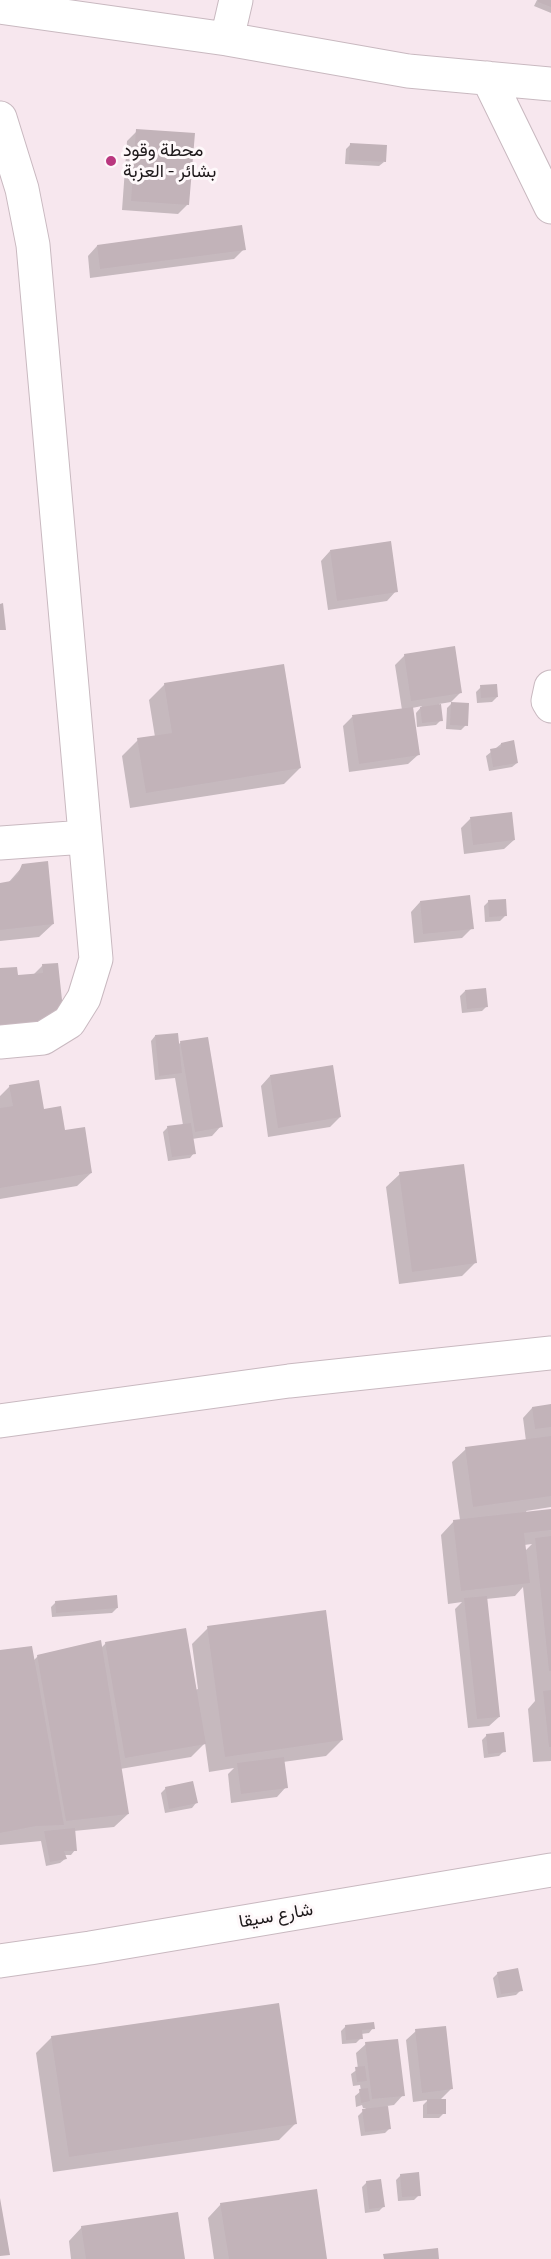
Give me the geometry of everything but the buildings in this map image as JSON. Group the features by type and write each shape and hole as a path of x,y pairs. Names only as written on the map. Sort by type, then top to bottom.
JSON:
{"street":[{"path":"227,39 236,0"},
{"path":"0,7 227,39 408,72 551,84"},
{"path":"488,78 551,207"},
{"path":"0,118 22,189 33,245 96,959 84,998 69,1022 43,1038 0,1042"},
{"path":"551,687 548,701 551,706"},
{"path":"0,843 85,837"},
{"path":"0,1421 289,1381 551,1353"},
{"name":"شارع سيقا","path":"0,1960 90,1948 551,1870"}],"place":[{"name":"محطة وقود بشائر - العزبة","path":"111,161"}]}
